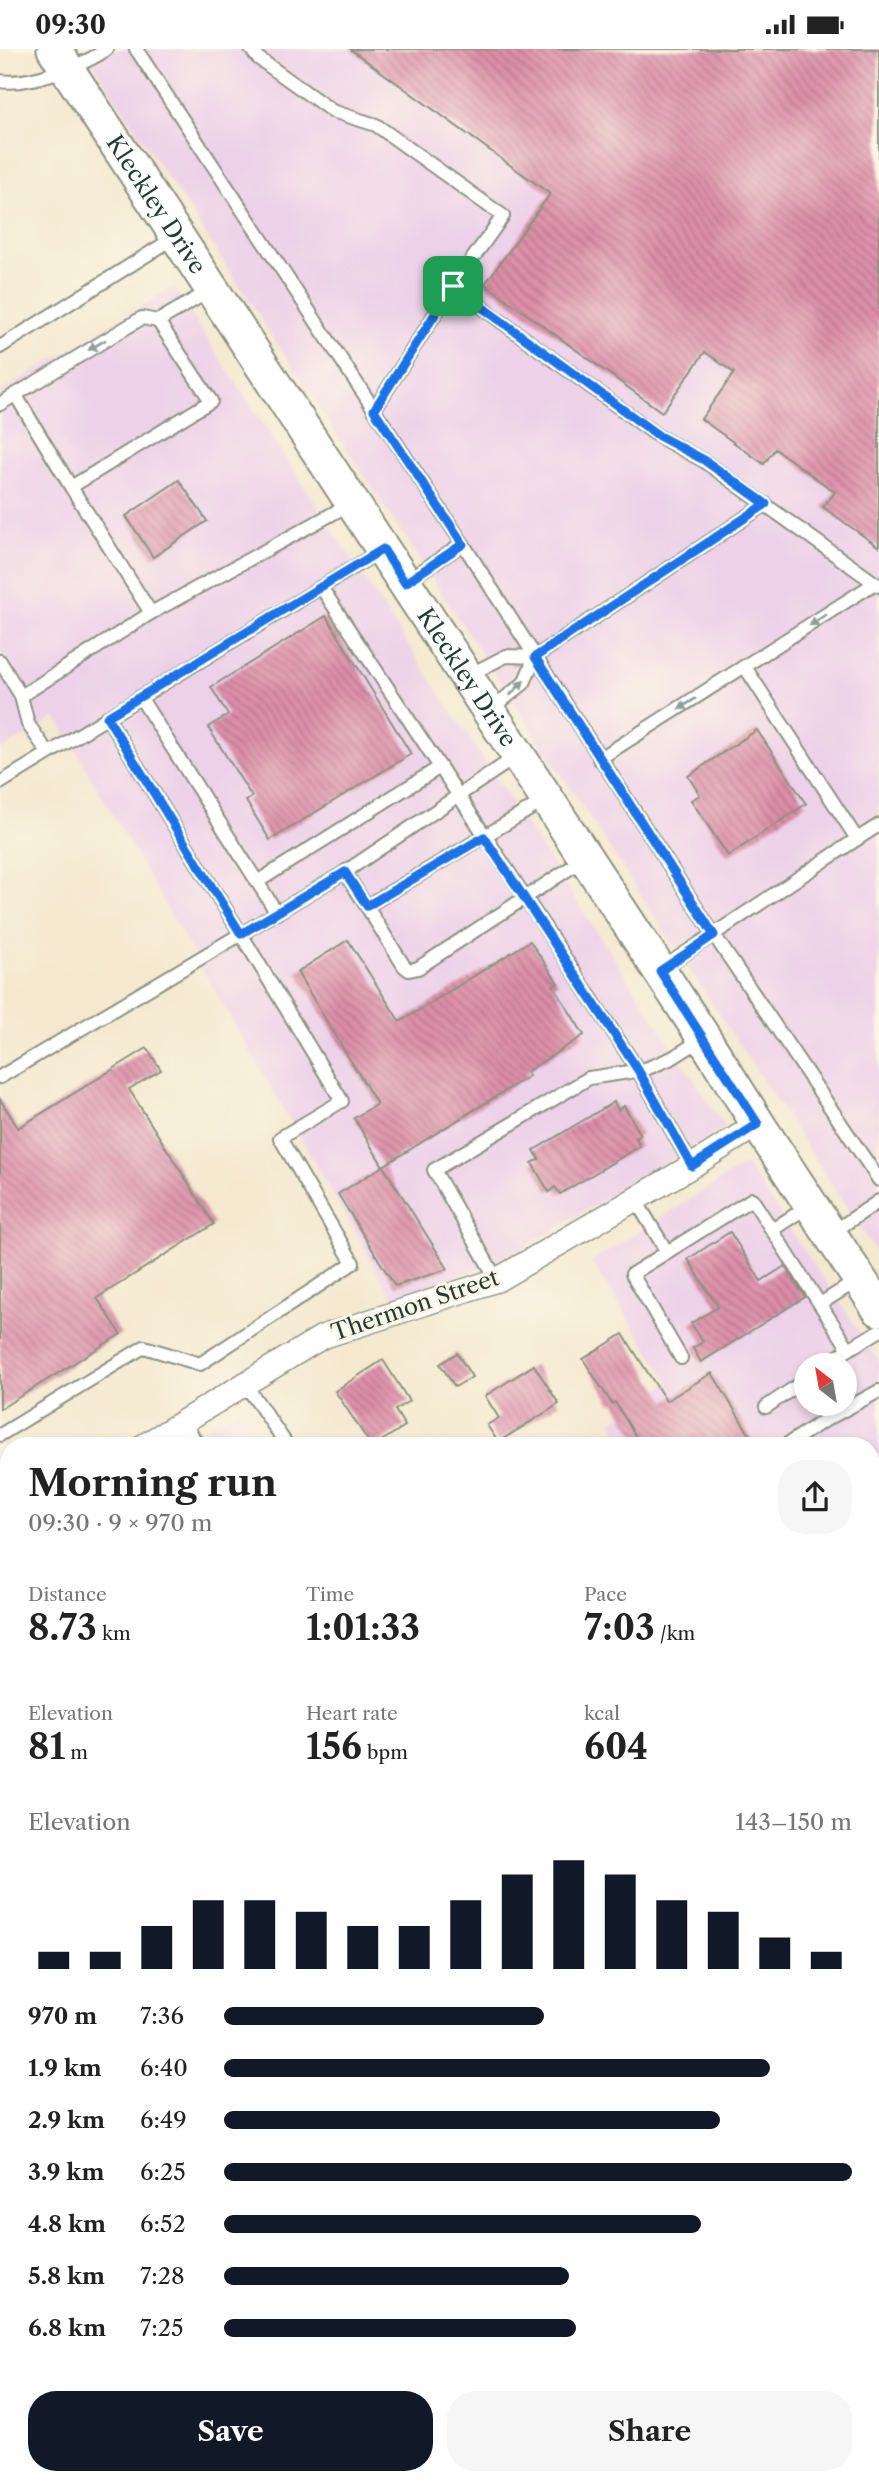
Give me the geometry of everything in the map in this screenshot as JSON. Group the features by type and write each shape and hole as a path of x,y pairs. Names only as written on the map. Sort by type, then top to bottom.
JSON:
{"street":[{"name":"Kleckley Drive","path":"60,59 467,676 879,1309"},
{"name":"Thermon Street","path":"159,1437 322,1337 497,1280 692,1166 758,1124"}],"lane":[{"path":"0,81 13,84 60,59 92,60 107,49"},
{"path":"136,49 463,544 714,935 879,1180"},
{"path":"251,49 258,58 332,111 376,125 503,216 453,286 374,410"},
{"path":"0,347 177,236"},
{"path":"453,286 659,436 704,460 877,584 599,759"},
{"path":"0,404 142,318 158,321 212,290"},
{"path":"71,487 211,401 158,321"},
{"path":"15,394 151,613"},
{"path":"21,696 151,613 352,503"},
{"path":"489,711 524,683 535,657 766,504"},
{"path":"405,583 463,544"},
{"path":"0,783 383,549"},
{"path":"321,587 638,1070 692,1166"},
{"path":"467,676 506,656 535,657"},
{"path":"0,661 21,696 28,724 48,753"},
{"path":"745,667 857,839"},
{"path":"140,697 276,913"},
{"path":"0,1435 145,1347 201,1364 353,1263 280,1138 342,1101 107,717"},
{"path":"0,1077 345,872 518,755"},
{"path":"257,882 440,767"},
{"path":"367,906 547,799"},
{"path":"660,971 879,825"},
{"path":"345,872 409,970 418,968 586,858"},
{"path":"497,1280 434,1170 589,1078 638,1070 672,1058 704,1038"},
{"path":"635,1199 667,1252"},
{"path":"681,1358 632,1275 752,1199 849,1349"},
{"path":"829,1234 879,1201"},
{"path":"772,1230 810,1205"},
{"path":"820,1304 859,1279"},
{"path":"843,1353 879,1331"},
{"path":"244,1384 281,1437"},
{"path":"766,1407 794,1388"},
{"path":"799,1437 879,1391"},
{"path":"184,1422 193,1437"}],"shaded area":[{"path":"83,49 879,49 879,1257"},
{"path":"173,287 725,1127 500,1262 393,1298 56,717 0,751 0,392"},
{"path":"746,1164 879,1361 879,1437 622,1437 612,1422 670,1382 591,1262"},
{"path":"239,1408 259,1437 191,1437"}],"building":[{"path":"350,49 879,49 879,547 823,507 835,492 775,449 764,464 701,419 734,373 705,352 662,412 485,284 550,194"},
{"path":"179,480 207,521 153,557 126,516"},
{"path":"326,616 411,754 270,840 246,801 252,797 208,727 228,715 211,687"},
{"path":"757,730 806,804 728,856 691,800 700,795 688,776"},
{"path":"348,940 400,1022 530,941 558,983 553,985 584,1035 526,1072 529,1076 383,1166 354,1118 377,1104 297,972"},
{"path":"147,1048 161,1070 129,1089 214,1224 97,1298 121,1334 0,1409 0,1099 18,1128"},
{"path":"614,1102 618,1110 624,1106 641,1135 636,1138 640,1146 560,1194 555,1187 549,1192 532,1163 539,1159 534,1150"},
{"path":"383,1166 448,1269 395,1286 338,1194"},
{"path":"730,1232 761,1281 785,1266 805,1297 701,1362 693,1348 703,1342 691,1323 718,1307 688,1259"},
{"path":"623,1334 666,1401 712,1373 751,1437 636,1437 615,1402 612,1404 583,1359"},
{"path":"457,1353 472,1377 455,1387 440,1364"},
{"path":"383,1360 409,1401 395,1410 405,1426 388,1437 366,1437 335,1391"},
{"path":"534,1365 559,1404 506,1437 495,1437 487,1425 499,1418 485,1396"}],"route":[{"path":"453,286 659,436 704,460 766,504 535,657 714,935 660,971 758,1124 692,1166 638,1070 484,837 367,906 345,872 241,934 107,717 383,549 405,583 463,544 374,410 453,286"}]}
